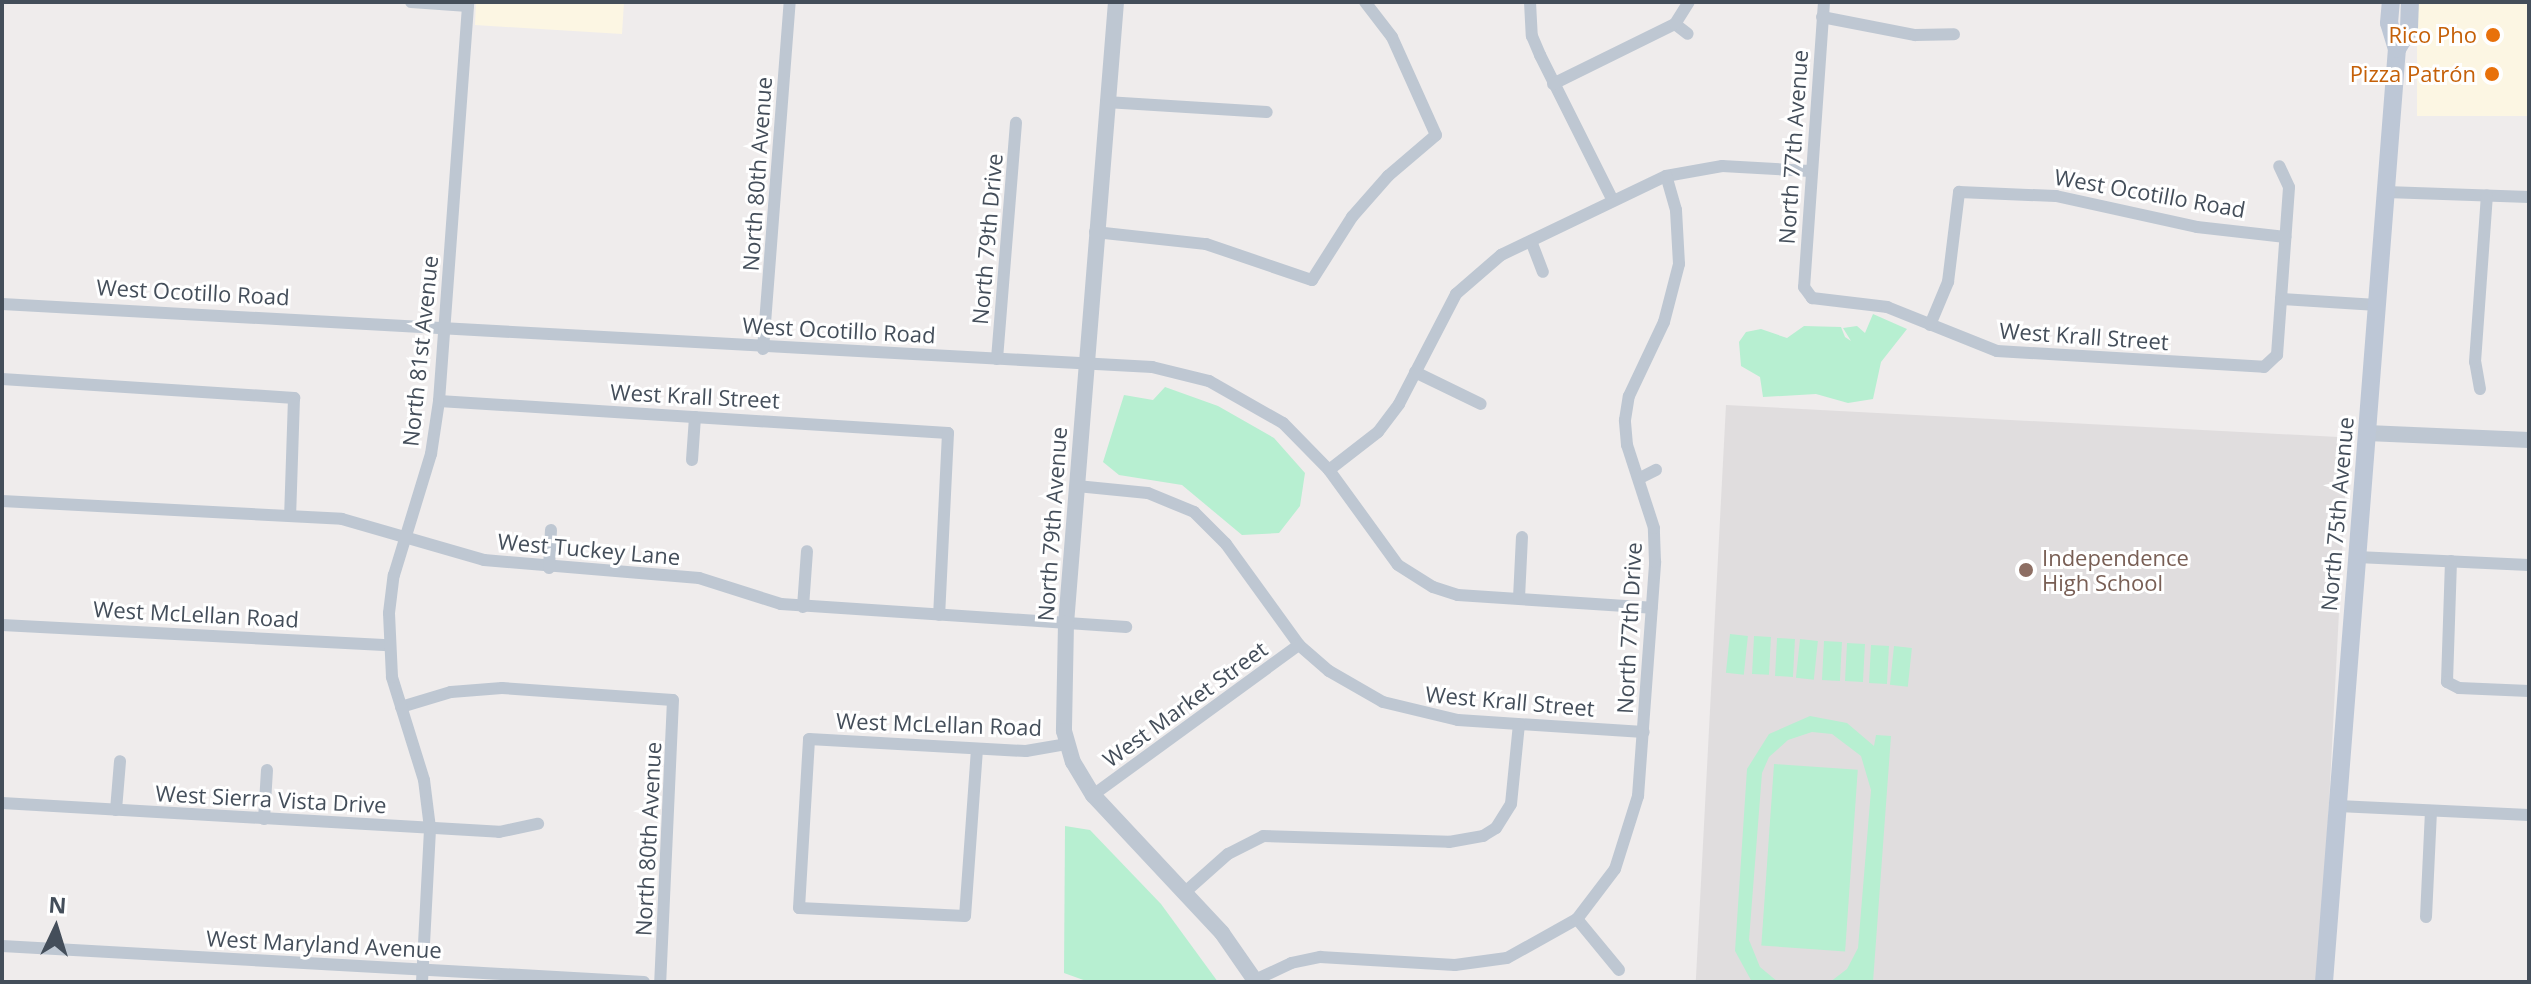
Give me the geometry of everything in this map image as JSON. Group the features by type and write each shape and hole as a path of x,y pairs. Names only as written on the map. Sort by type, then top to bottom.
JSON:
{"main road":[{"name":"North 75th Avenue","path":"2324,982 2397,49 2389,23 2391,2"},
{"name":"North 75th Avenue","path":"2397,49 2409,29 2410,2"}],"street":[{"path":"411,2 468,4"},
{"name":"North 80th Avenue","path":"763,349 790,2"},
{"name":"North 79th Avenue","path":"1116,2 1095,232 1062,710 1067,744 1093,795 1184,893 1255,981"},
{"path":"1095,232 1206,244 1312,280 1370,196 1436,135 1392,37 1365,2"},
{"path":"1530,2 1532,36 1613,201"},
{"path":"1553,84 1675,24 1689,2"},
{"name":"North 77th Avenue","path":"1806,295 1810,171 1824,2"},
{"name":"North 81st Avenue","path":"422,976 430,828 424,780 401,707 388,645 390,593 431,454 439,401 468,4"},
{"path":"1822,17 1915,35 1954,34"},
{"path":"1675,24 1688,34"},
{"path":"1106,102 1267,112"},
{"name":"North 79th Drive","path":"997,359 1016,123"},
{"path":"1652,608 1458,595 1416,578 1381,546 1329,470 1378,432 1415,372 1456,294 1477,271 1531,241 1666,176 1722,166 1810,171"},
{"path":"2279,166 2289,187 2281,299 2377,305"},
{"name":"North 77th Drive","path":"1577,919 1602,890 1627,843 1644,732 1654,528 1627,445 1629,396 1664,322 1679,264 1676,210 1666,176"},
{"name":"West Ocotillo Road","path":"1930,325 1951,270 1959,192 2056,196 2197,227 2285,237"},
{"path":"2386,192 2529,197"},
{"path":"2480,389 2475,362 2487,195"},
{"path":"1531,241 1543,272"},
{"name":"West Krall Street","path":"1806,295 1867,302 1997,351 2273,364 2281,299"},
{"name":"West Ocotillo Road","path":"2,304 445,327 763,349 1087,362 1167,370 1238,394 1283,423 1329,470"},
{"path":"1415,372 1481,404"},
{"path":"2,379 294,398 290,516"},
{"name":"West Krall Street","path":"439,401 948,433 939,615"},
{"path":"692,460 695,417"},
{"path":"2367,433 2529,440"},
{"path":"1640,478 1656,470"},
{"name":"West Krall Street","path":"1077,486 1148,493 1194,512 1226,544 1299,645 1329,671 1383,702 1431,716 1644,732"},
{"name":"West Tuckey Lane","path":"2,501 366,522 484,560 549,568 699,578 803,607 1126,627"},
{"path":"549,568 551,530"},
{"path":"1519,598 1522,537"},
{"path":"803,607 807,551"},
{"path":"2357,557 2529,565"},
{"path":"2451,561 2447,682 2459,688 2529,691"},
{"name":"West McLellan Road","path":"2,625 388,645"},
{"name":"West Market Street","path":"1093,795 1299,645"},
{"name":"North 80th Avenue","path":"401,707 451,692 502,688 673,700 660,982"},
{"path":"1184,893 1228,854 1263,836 1449,842 1483,836 1496,828 1515,788 1519,724"},
{"name":"West McLellan Road","path":"977,749 965,916 799,908 809,739 1038,751 1067,744"},
{"path":"116,810 120,761"},
{"path":"264,819 267,770"},
{"name":"West Sierra Vista Drive","path":"2,803 499,832 538,824"},
{"path":"2338,806 2529,815"},
{"path":"2426,917 2431,811"},
{"path":"1255,981 1291,963 1320,957 1484,963 1537,945 1577,919 1619,970"},
{"name":"West Maryland Avenue","path":"2,946 422,976 644,982"}],"shaded area":[{"path":"476,2 624,2 622,34 475,25"},
{"path":"2417,2 2529,2 2529,116 2417,116"},
{"name":"Independence High School","path":"1726,405 2348,438 2320,982 1696,982"}],"green space":[{"path":"1873,314 1907,329 1881,362 1873,399 1848,403 1816,394 1763,397 1760,377 1741,366 1739,342 1746,332 1761,329 1787,338 1804,326 1841,327 1845,337 1851,341 1843,328 1857,326 1865,333"},
{"path":"1165,387 1218,406 1274,438 1305,473 1300,506 1279,533 1242,535 1182,485 1119,475 1103,462 1124,395 1153,400"},
{"path":"1730,634 1748,636 1744,675 1726,673"},
{"path":"1754,636 1771,637 1769,675 1752,674"},
{"path":"1777,638 1795,639 1793,677 1775,676"},
{"path":"1800,639 1818,641 1814,680 1796,678"},
{"path":"1824,641 1842,642 1840,681 1822,680"},
{"path":"1847,643 1865,644 1863,682 1845,681"},
{"path":"1871,645 1889,646 1887,684 1869,683"},
{"path":"1894,646 1912,648 1908,687 1890,685"},
{"path":"1810,716 1847,723 1874,746 1876,735 1891,736 1873,982 1830,982 1847,969 1858,948 1871,790 1861,756 1832,734 1812,732 1788,740 1769,757 1762,773 1749,940 1760,967 1778,982 1752,982 1735,951 1747,769 1769,734"},
{"path":"1774,764 1858,770 1845,951 1761,946"},
{"path":"1065,826 1090,830 1161,904 1218,982 1089,982 1064,973"}],"place":[{"name":"Rico Pho","path":"2493,35"},
{"name":"Pizza Patrón","path":"2492,74"},
{"name":"Independence High School","path":"2026,570"}]}
